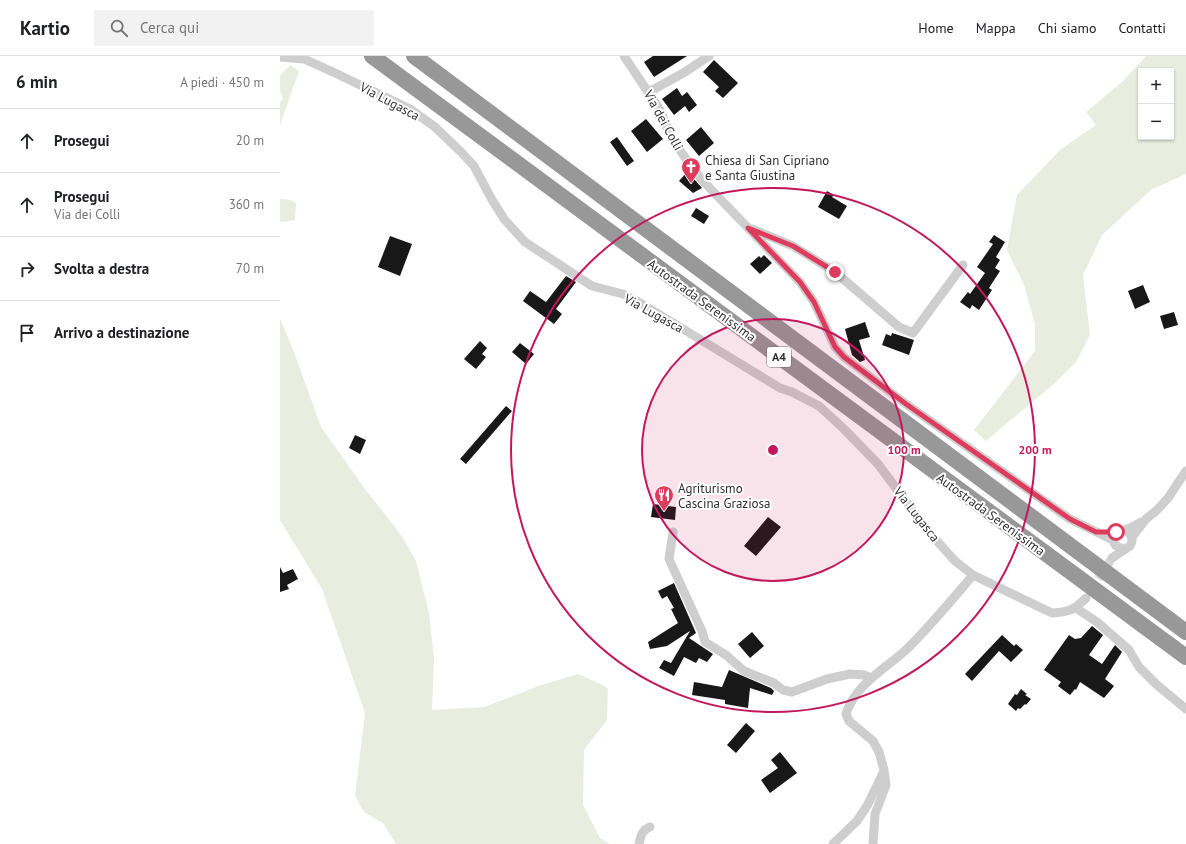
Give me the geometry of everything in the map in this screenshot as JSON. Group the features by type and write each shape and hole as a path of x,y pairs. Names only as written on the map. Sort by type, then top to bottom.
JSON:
{"highway":[{"name":"Autostrada Serenissima","path":"372,56 1186,657"},
{"name":"Autostrada Serenissima","path":"414,56 1186,632"}],"street":[{"name":"Via dei Colli","path":"626,56 660,110 671,137 684,156 702,180 800,282 814,302 835,347 844,357 906,404 1070,519 1096,532 1121,539 1157,510 1168,498 1186,471"},
{"path":"649,92 685,72 709,56"},
{"name":"Via Lugasca","path":"280,57 304,60 333,72 410,109 435,127 474,166 504,219 524,242 592,286 623,294 642,304 780,388 792,392 819,406 878,464 928,531 955,561 973,576 1052,613 1076,608"},
{"path":"748,228 793,246 835,272 899,327 913,333 963,265"},
{"path":"674,532 669,559 702,631 705,642 726,655 744,671 774,683 783,690 792,692 826,679 850,674 864,675 871,678"},
{"path":"873,844 875,814 886,785 884,770 879,752 873,741 849,721 846,714 848,707 871,678 907,648 973,576"},
{"path":"1086,598 1076,608 1097,622 1129,650 1139,667 1156,684 1186,709"},
{"path":"833,844 857,821 867,806 884,770"},
{"path":"639,844 641,834 645,829 650,827"}],"shaded area":[{"path":"1146,56 1186,56 1186,174 1151,190 1102,235 1083,275 1090,335 1076,362 1055,383 986,441 974,430 1035,351 1035,324 1024,285 1007,250 1017,195 1060,150 1096,125 1086,112 1122,82"},
{"path":"290,65 299,71 280,125 280,102 283,99 280,91 280,75"},
{"path":"280,199 291,200 296,203 295,220 280,222"},
{"path":"280,319 293,349 321,427 365,489 401,535 416,561 429,613 434,658 432,710 485,707 538,686 578,674 601,684 608,689 607,720 584,750 583,805 600,838 610,844 396,844 383,823 364,812 355,796 365,713 322,589 280,520"}],"building":[{"path":"653,56 687,56 654,77 644,62"},
{"path":"714,60 738,83 723,98 715,91 719,87 703,72"},
{"path":"677,88 682,96 687,92 697,105 689,112 685,106 674,115 662,99"},
{"path":"646,119 663,139 647,152 631,131"},
{"path":"701,127 714,143 699,156 686,140"},
{"path":"617,137 634,161 627,166 610,142"},
{"name":"Chiesa di San Cipriano e Santa Giustina","path":"686,173 702,188 693,193 679,181"},
{"path":"827,191 834,195 832,197 847,206 839,219 818,207"},
{"path":"696,208 709,216 704,224 691,216"},
{"path":"994,235 1005,242 996,257 1000,260 995,268 1000,271 989,288 992,290 979,310 972,305 970,309 960,302 968,292 970,294 985,273 977,267 993,244 989,242"},
{"path":"390,236 412,244 400,276 378,267"},
{"path":"764,255 772,263 760,274 750,264 759,256 761,258"},
{"path":"566,276 576,282 556,309 562,314 554,324 523,301 530,291 546,302"},
{"path":"1143,285 1150,302 1135,309 1128,291"},
{"path":"1174,312 1178,325 1164,329 1160,316"},
{"path":"865,322 870,337 859,340 865,360 860,362 852,355 845,329"},
{"path":"892,333 914,340 909,355 882,345 886,334 891,336"},
{"path":"480,341 487,348 482,354 486,357 476,369 464,359"},
{"path":"520,343 534,354 526,364 512,352"},
{"path":"506,406 512,411 466,464 460,459"},
{"path":"355,435 366,440 360,454 349,448"},
{"name":"Agriturismo Cascina Graziosa","path":"653,504 676,507 675,520 651,517"},
{"path":"768,517 781,527 756,556 744,546"},
{"path":"280,567 283,573 293,569 298,579 287,585 289,589 280,592"},
{"path":"674,583 696,633 689,638 713,654 707,662 699,658 696,663 684,657 674,676 659,668 664,660 671,663 690,631 667,646 650,649 648,642 678,623 671,609 674,608 667,596 662,599 658,591"},
{"path":"1092,626 1103,635 1089,655 1102,664 1115,645 1122,652 1105,679 1114,686 1104,698 1080,682 1076,690 1075,689 1070,695 1058,686 1061,682 1044,670 1069,635 1075,639 1081,638"},
{"path":"752,632 764,646 750,658 738,644"},
{"path":"1002,635 1014,646 1016,644 1023,650 1011,662 999,651 972,681 965,674"},
{"path":"729,670 771,688 774,691 772,695 750,688 748,708 725,704 725,700 692,695 694,682 722,687"},
{"path":"1021,689 1027,694 1025,695 1031,699 1026,705 1025,704 1020,709 1018,708 1016,711 1008,704 1015,694 1017,695"},
{"path":"746,723 755,731 736,753 727,745"},
{"path":"780,752 797,773 770,793 761,780 778,768 771,760"}],"tunnel":[{"path":"1091,590 1112,558"}],"place":[{"name":"Chiesa di San Cipriano e Santa Giustina","path":"691,184"},
{"name":"Agriturismo Cascina Graziosa","path":"664,512"}],"route":[{"path":"835,272 793,246 748,228 800,282 822,316 827,332 835,347 844,357 906,404 1070,519 1096,532 1116,532"}]}
